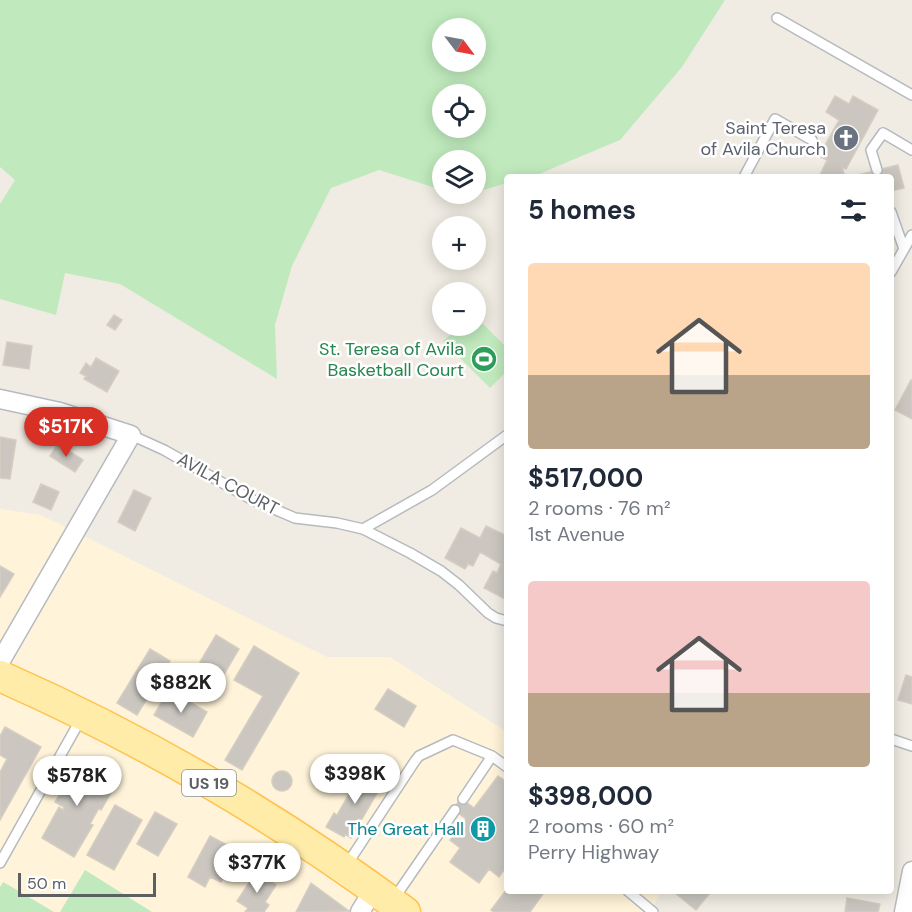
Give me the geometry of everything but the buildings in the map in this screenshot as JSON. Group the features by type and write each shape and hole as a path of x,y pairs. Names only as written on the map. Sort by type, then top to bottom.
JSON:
{"main road":[{"name":"US 19","path":"0,676 83,715 212,785 344,868 383,904"}],"street":[{"path":"0,399 60,412 131,435 0,662"},
{"path":"904,912 912,871"}],"lane":[{"path":"777,18 912,95"},
{"path":"746,174 775,119 812,140"},
{"path":"877,170 871,150 883,133 912,150"},
{"path":"894,221 904,249"},
{"path":"894,267 912,235"},
{"name":"AVILA COURT","path":"131,435 164,450 251,499 295,518 363,529 411,553 441,572 459,585 488,614 504,620"},
{"path":"363,529 432,490 504,437"},
{"path":"0,863 83,715"},
{"path":"344,868 419,756 453,740 492,756 504,765"},
{"path":"894,740 912,746"},
{"path":"463,799 492,756"},
{"path":"383,904 454,810"},
{"path":"632,894 653,912"}],"shaded area":[{"path":"0,509 41,515 327,657 390,657 504,730 504,894 660,894 649,912 152,912 85,870 60,912 54,912 4,882 0,887"}],"green space":[{"path":"0,0 725,0 682,67 620,140 539,174 504,174 504,184 486,189 486,150 432,150 432,187 379,170 331,188 292,266 275,325 277,379 120,284 65,273 56,315 0,299 0,204 15,180 0,167"},
{"name":"St. Teresa of Avila Basketball Court","path":"486,327 504,345 504,374 490,388 443,341 449,336 486,336"},
{"path":"85,870 152,912 60,912"},
{"path":"3,882 54,912 0,912 0,887"}],"place":[{"name":"Saint Teresa of Avila Church","path":"846,138"},
{"name":"St. Teresa of Avila Basketball Court","path":"484,359"},
{"name":"The Great Hall","path":"483,829"}]}
